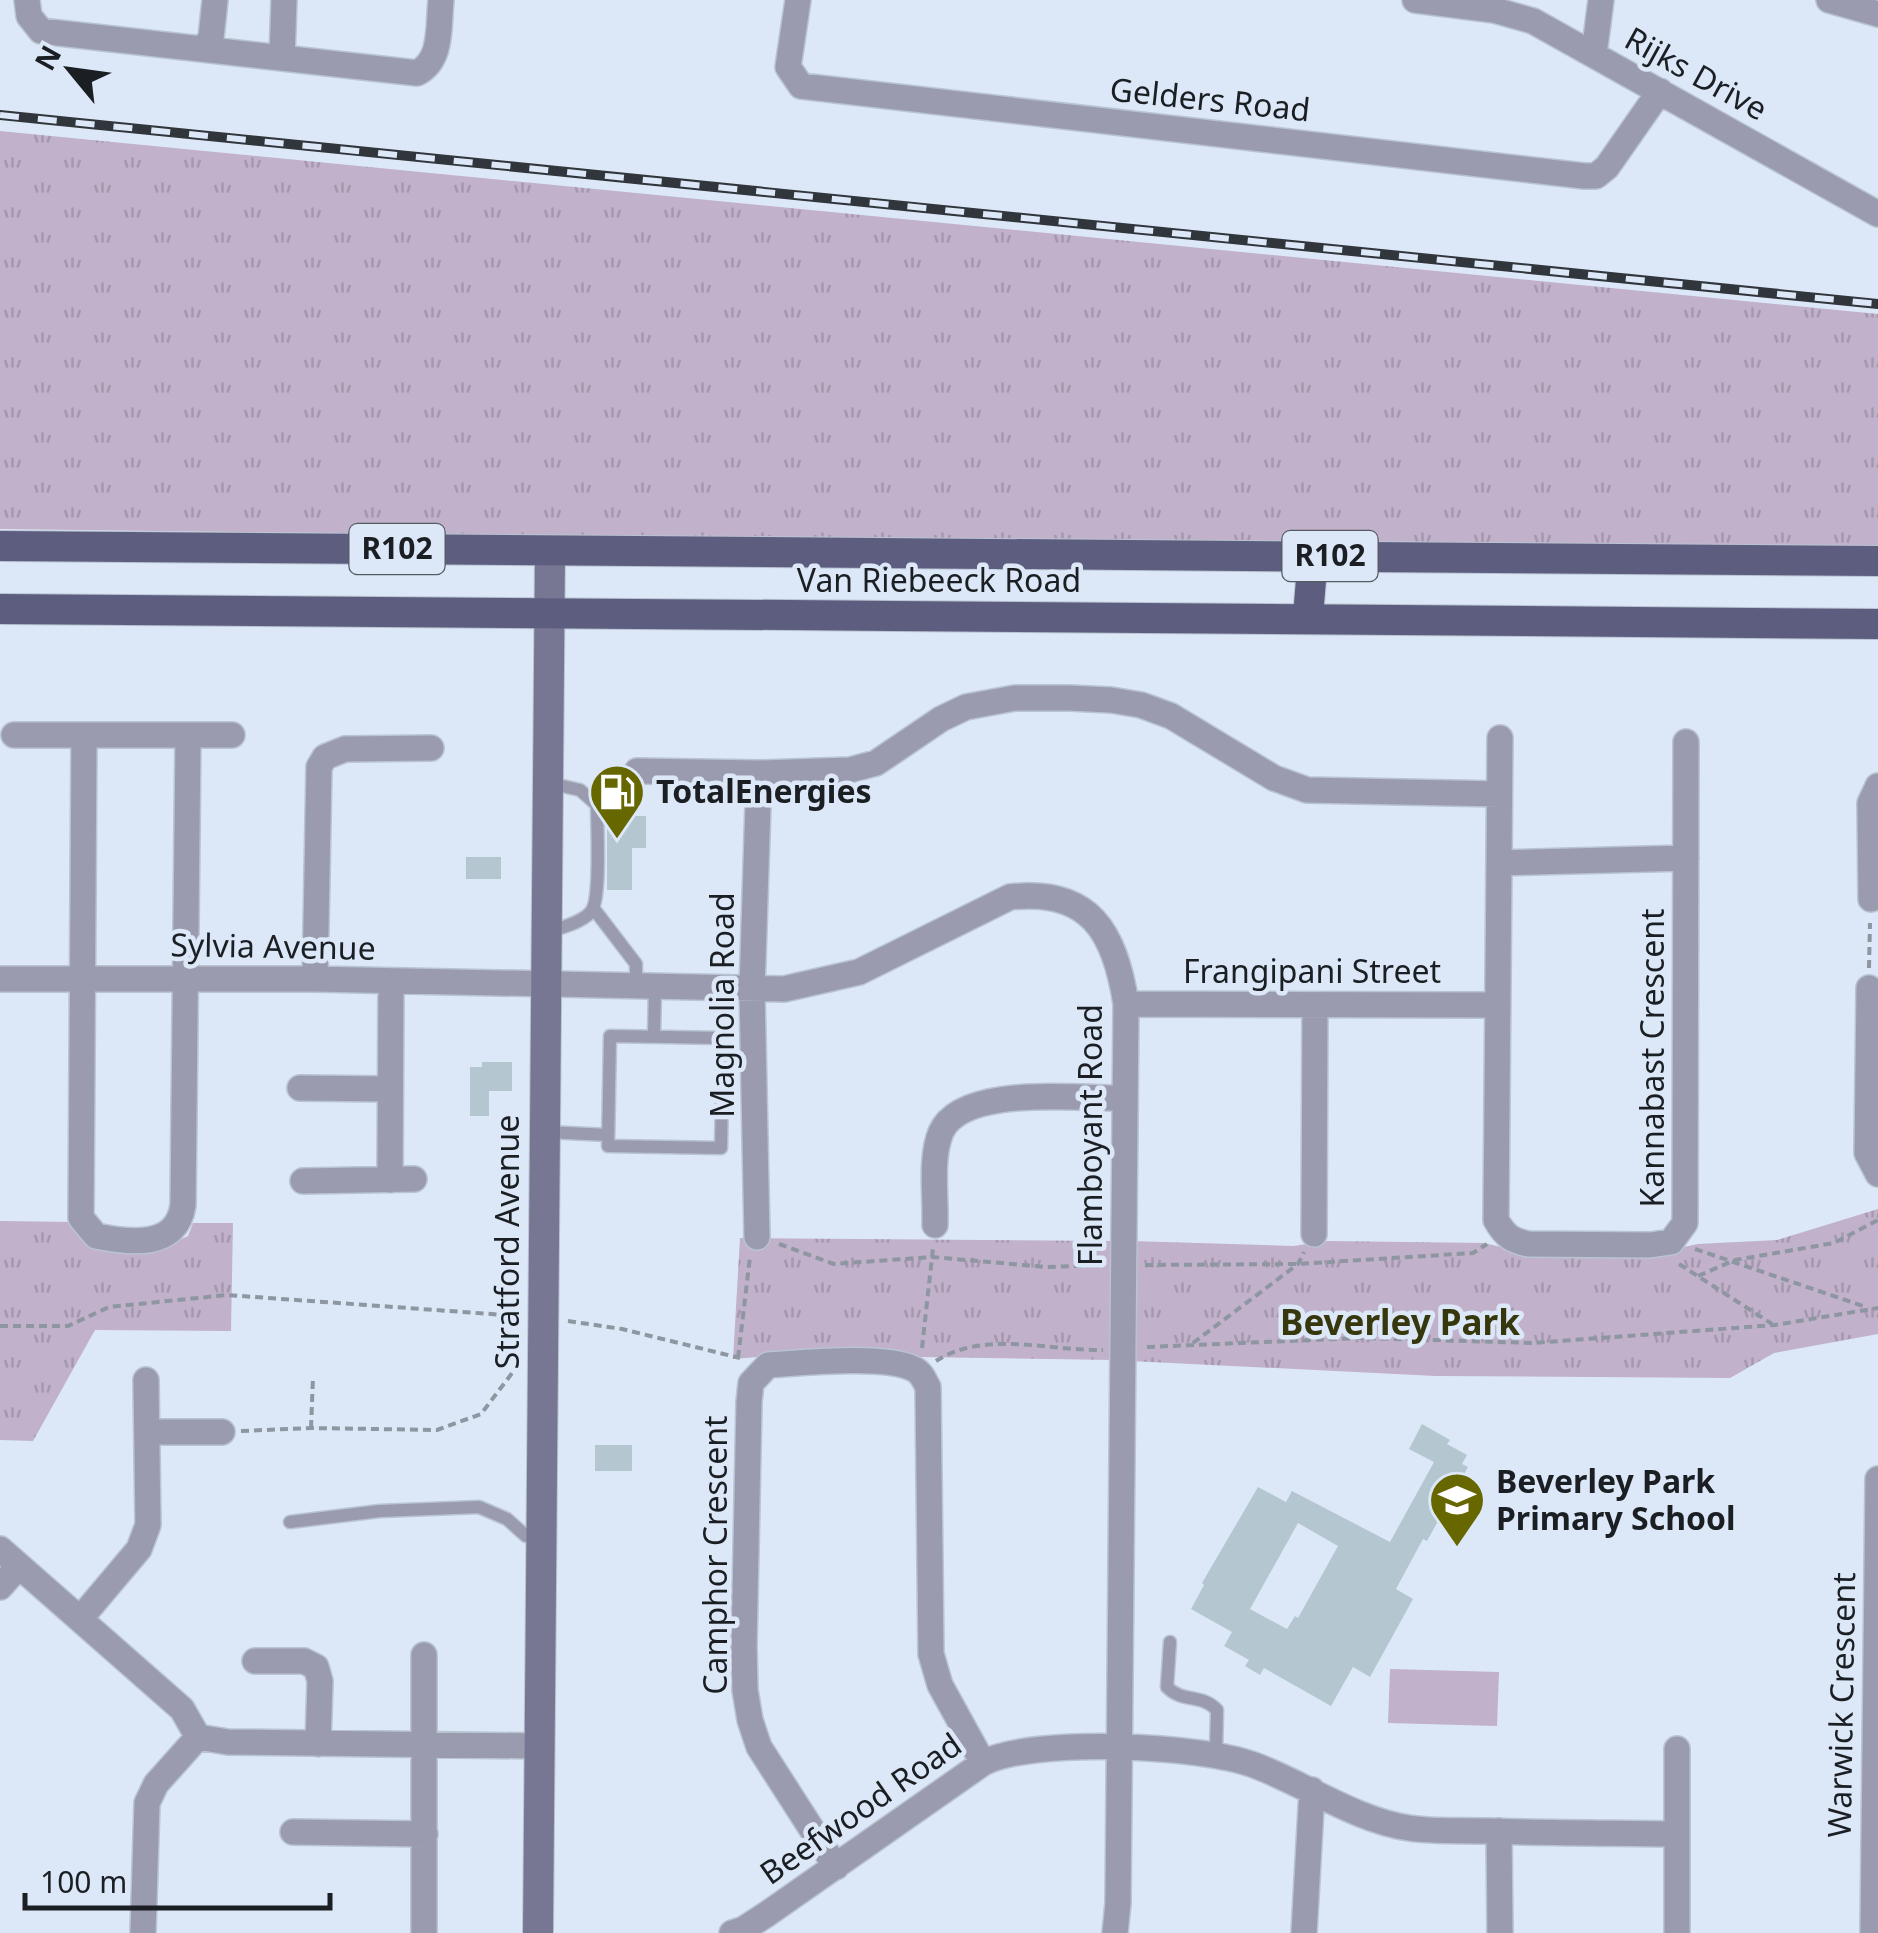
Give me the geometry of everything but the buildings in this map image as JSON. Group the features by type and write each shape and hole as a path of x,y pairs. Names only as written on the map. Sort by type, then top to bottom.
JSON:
{"main road":[{"name":"Van Riebeeck Road","path":"0,546 1878,561"},
{"path":"1308,616 1313,556"},
{"name":"Van Riebeeck Road","path":"0,609 1308,616 1878,624"}],"street":[{"path":"27,0 29,16 41,31 417,73 425,69 436,53 441,0"},
{"path":"203,50 211,38 215,0"},
{"path":"282,58 284,0"},
{"name":"Gelders Road","path":"798,0 788,67 801,86 1584,176 1596,176 1607,167 1660,91"},
{"name":"Rijks Drive","path":"1416,0 1508,12 1533,21 1878,214"},
{"path":"1594,54 1602,0"},
{"path":"1829,0 1878,14"},
{"name":"Stratford Avenue","path":"538,1933 550,551"},
{"path":"637,770 759,773 861,768 900,750 941,719 966,707 1015,698 1070,698 1141,705 1171,716 1274,778 1307,790 1499,794"},
{"path":"14,735 232,735"},
{"path":"84,736 82,1218 96,1236 156,1239 177,1227 184,1205 188,736"},
{"name":"Kannabast Crescent","path":"1500,738 1496,1220 1504,1234 1530,1244 1661,1243 1685,1222 1686,742"},
{"path":"316,979 320,768 325,757 345,749 431,748"},
{"name":"Magnolia Road","path":"757,1237 752,990 759,773"},
{"path":"1871,900 1870,804 1878,786"},
{"path":"1499,863 1686,858"},
{"name":"Flamboyant Road","path":"545,985 784,990 822,983 859,972 1010,897 1035,894 1056,897 1096,922 1108,937 1120,962 1126,1004 1115,1933"},
{"name":"Sylvia Avenue","path":"0,979 316,979 545,985"},
{"path":"303,1181 402,1180 389,1089 391,981"},
{"path":"1869,988 1867,1153 1878,1174"},
{"name":"Frangipani Street","path":"1126,1004 1497,1006"},
{"path":"1314,1234 1316,1006"},
{"path":"300,1088 389,1089"},
{"path":"935,1225 936,1150 949,1118 962,1109 1005,1099 1124,1098"},
{"path":"768,1365 898,1364 920,1372 928,1387 931,1412 931,1654 940,1685 983,1762"},
{"name":"Camphor Crescent","path":"768,1365 751,1383 748,1402 745,1690 759,1747 836,1867"},
{"path":"80,1619 126,1566 148,1525 146,1380"},
{"path":"149,1432 222,1432"},
{"name":"Warwick Crescent","path":"1873,1933 1878,1478"},
{"path":"0,1587 10,1557 182,1708 198,1737"},
{"path":"424,1655 424,1933"},
{"path":"254,1661 304,1661 316,1668 320,1681 318,1744"},
{"path":"198,1737 228,1742 539,1746"},
{"path":"143,1933 146,1803 156,1784 198,1737"},
{"name":"Beefwood Road","path":"740,1932 983,1762 1028,1748 1216,1753 1410,1829 1677,1834"},
{"path":"1676,1933 1677,1749"},
{"path":"1304,1933 1312,1790"},
{"path":"1500,1831 1500,1933"},
{"path":"292,1832 425,1834"}],"lane":[{"path":"547,782 580,790 596,805 594,909 636,964 646,988 654,1036"},
{"path":"546,934 588,916 594,909"},
{"path":"610,1036 654,1036 723,1038 721,1148 608,1146 610,1036"},
{"path":"544,1132 608,1135"},
{"path":"290,1522 380,1511 479,1507 507,1519 526,1536"},
{"path":"1170,1642 1167,1687 1182,1698 1205,1700 1218,1710 1216,1753"}],"path":[{"path":"1869,988 1871,900"},
{"path":"1698,1276 1735,1260 1834,1242 1878,1220"},
{"path":"920,1372 935,1225"},
{"path":"1193,1343 1298,1264 1314,1234"},
{"path":"738,1358 745,1324 746,1270 757,1237"},
{"path":"1661,1243 1735,1260 1869,1308"},
{"path":"1661,1243 1698,1276 1774,1325"},
{"path":"0,1326 68,1326 109,1307 227,1294 529,1316"},
{"path":"920,1372 952,1351 1014,1343 1073,1350 1359,1338 1534,1343 1774,1325 1878,1308"},
{"path":"558,1320 622,1329 768,1365"},
{"path":"222,1432 311,1428 438,1430 482,1414 528,1352"},
{"path":"311,1428 314,1377"}],"green space":[{"path":"0,131 1878,314 1878,553 0,529"},
{"path":"1878,1209 1878,1334 1774,1353 1730,1378 1436,1376 1130,1361 1131,1241 1293,1246 1328,1241 1484,1243 1527,1253 1654,1253 1698,1244 1777,1240"},
{"path":"0,1221 73,1222 171,1244 188,1236 193,1223 233,1223 231,1331 95,1330 33,1441 0,1440"},
{"path":"740,1238 1113,1241 1113,1360 784,1355 733,1359"},
{"path":"1390,1669 1499,1672 1497,1726 1388,1723"}],"railway":[{"path":"0,115 1878,304"}],"place":[{"name":"TotalEnergies","path":"617,841"},
{"name":"Beverley Park Primary School","path":"1457,1549"}],"district":[{"name":"Beverley Park","path":"1400,1323"}]}
